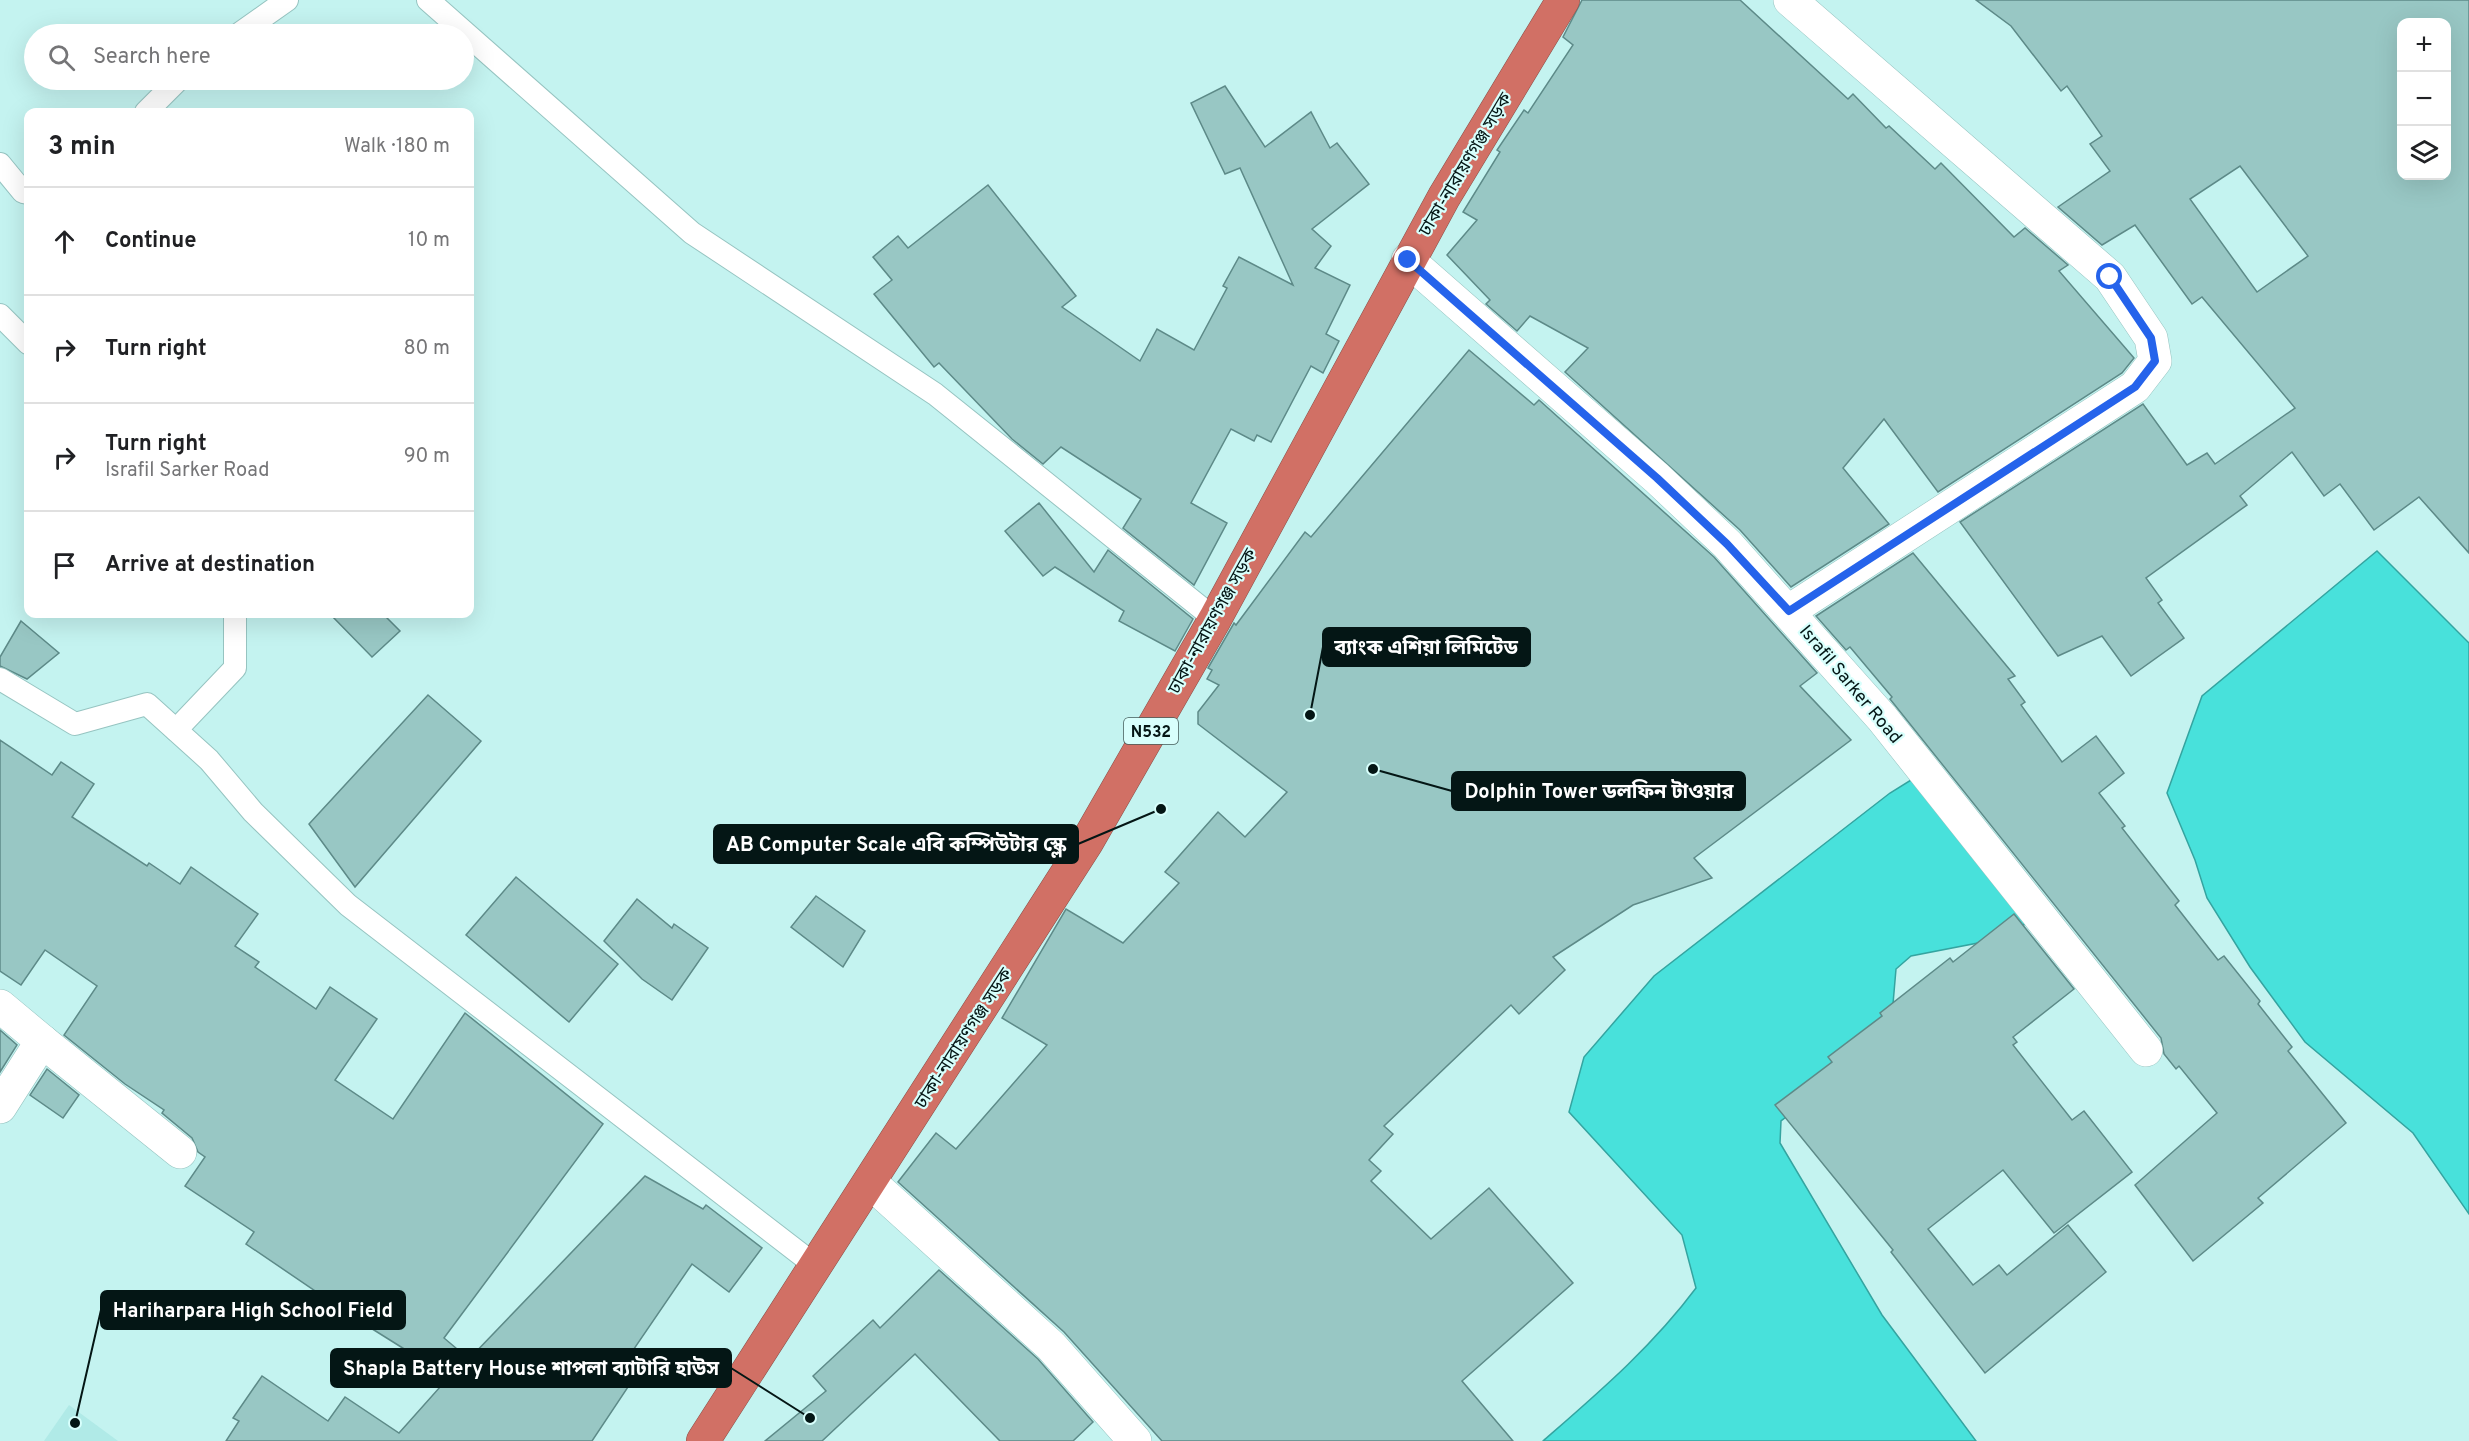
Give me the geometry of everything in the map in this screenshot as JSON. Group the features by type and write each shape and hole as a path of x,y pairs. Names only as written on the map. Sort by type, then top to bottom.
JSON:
{"highway":[{"name":"ঢাকা-নারায়ণগঞ্জ সড়ক","path":"705,1440 1087,842 1215,619 1408,260 1563,0"}],"street":[{"path":"1789,611 2135,387 2155,361 2151,338 2110,277 1790,0"},
{"name":"Israfil Sarker Road","path":"1408,260 1657,478 1727,544 1882,718 2146,1050"},
{"path":"0,1006 180,1152"},
{"path":"0,1107 42,1041"},
{"path":"870,1182 1051,1346 1135,1441"}],"lane":[{"path":"253,24 287,0"},
{"path":"428,0 455,24"},
{"path":"474,41 692,233 934,394 1215,619"},
{"path":"150,108 168,90"},
{"path":"0,164 24,192"},
{"path":"0,315 24,339"},
{"path":"176,730 235,668 235,618"},
{"path":"0,679 75,724 147,704 209,760 253,812 348,904 816,1266"}],"shaded area":[{"path":"69,1405 118,1441 44,1441"}],"water":[{"path":"2377,551 2469,643 2469,1214 2413,1133 2305,1042 2250,967 2207,898 2195,860 2167,793 2202,696"},
{"path":"1911,780 2028,916 2019,935 1911,956 1896,969 1893,1004 1901,1029 1781,1121 1780,1143 1882,1315 1976,1441 1543,1441 1643,1350 1696,1288 1682,1235 1569,1112 1584,1057 1654,976 1890,793"}],"building":[{"path":"1582,0 1740,0 1848,99 1853,94 1886,128 1889,126 1935,169 1941,163 2014,237 2025,228 2068,265 2059,271 2134,358 2122,373 1938,492 1884,419 1843,468 1889,524 1791,587 1740,530 1565,372 1588,348 1530,316 1517,331 1486,304 1490,300 1447,255 1477,220 1463,212 1500,152 1497,150 1524,110 1528,113 1573,45 1563,37"},
{"path":"1976,0 2469,0 2469,553 2419,497 2374,530 2340,484 2324,496 2292,452 2240,496 2247,505 2146,578 2162,600 2158,603 2184,638 2131,676 2102,636 2058,656 1960,522 2143,404 2187,465 2207,453 2215,464 2295,408 2202,297 2192,304 2135,225 2102,245 2058,207 2110,171 2090,144 2102,136 2067,86 2061,91 2011,26","holes":["2240,166 2308,256 2257,292 2190,199"]},
{"path":"1225,86 1265,147 1311,112 1330,148 1337,143 1369,184 1312,229 1331,246 1315,268 1350,285 1326,334 1339,341 1323,373 1311,366 1271,442 1257,435 1254,441 1231,429 1191,503 1227,523 1194,585 1123,528 1141,499 1061,447 1043,464 1012,439 939,363 934,367 874,294 892,280 873,257 898,236 908,248 988,185 1076,296 1062,307 1140,361 1157,329 1194,350 1227,288 1223,286 1239,257 1293,285 1240,168 1225,174 1191,103"},
{"path":"1469,350 1534,405 1539,400 1714,557 1817,673 1800,686 1851,740 1694,858 1712,878 1633,905 1553,957 1565,970 1519,1014 1511,1005 1384,1126 1393,1134 1369,1160 1381,1171 1371,1181 1431,1239 1489,1188 1573,1283 1462,1381 1513,1441 1162,1441 1064,1332 898,1182 936,1133 956,1149 1047,1045 1002,1018 1066,909 1123,943 1179,883 1165,872 1218,812 1245,837 1287,792 1198,724 1198,712 1219,685 1207,679 1212,670 1208,668 1234,623 1236,625 1305,532 1311,537"},
{"path":"1039,503 1094,572 1108,550 1193,619 1175,651 1119,621 1124,611 1055,567 1043,576 1005,531"},
{"path":"1913,553 2015,676 2008,679 2025,702 2021,705 2062,762 2096,736 2124,773 2099,793 2125,826 2122,828 2179,901 2175,905 2218,960 2224,956 2260,1001 2258,1004 2292,1047 2288,1051 2346,1123 2258,1198 2263,1203 2193,1261 2135,1185 2217,1113 2179,1066 2176,1069 2164,1054 2161,1038 1890,699 1892,697 1850,647 1846,650 1816,616"},
{"path":"334,618 387,618 400,631 372,657"},
{"path":"21,621 59,653 27,679 0,666 0,657"},
{"path":"428,695 481,741 355,887 309,824"},
{"path":"0,740 52,775 61,762 94,784 72,817 147,866 149,863 180,884 191,867 258,914 235,946 259,962 255,967 316,1009 330,987 377,1019 335,1080 393,1119 465,1013 603,1124 444,1338 469,1359 645,1176 703,1209 706,1205 762,1248 729,1292 692,1264 627,1359 640,1369 592,1441 226,1441 239,1421 233,1418 262,1376 328,1421 345,1397 399,1433 449,1377 358,1320 246,1244 254,1232 185,1186 205,1157 198,1152 192,1138 162,1113 164,1110 125,1084 64,1035 97,986 45,950 21,985 0,971"},
{"path":"516,877 618,964 569,1022 466,935"},
{"path":"816,896 865,931 843,967 791,927"},
{"path":"637,899 672,928 674,924 708,948 672,1000 642,979 604,941"},
{"path":"2014,914 2074,989 2013,1037 2017,1042 2013,1045 2072,1120 2084,1111 2132,1172 2054,1233 2003,1170 1928,1229 1973,1285 1999,1265 2007,1275 2068,1225 2106,1272 1985,1373 1891,1252 1893,1250 1775,1105 1832,1062 1828,1057 1882,1016 1880,1013 1950,958 1953,962"},
{"path":"0,1030 17,1045 0,1072"},
{"path":"47,1069 79,1095 63,1118 30,1095"},
{"path":"939,1270 1038,1359 1093,1422 1073,1441 1000,1441 915,1354 822,1441 765,1441 826,1391 813,1376 873,1320 880,1328"}],"place":[{"name":"ব্যাংক এশিয়া লিমিটেড","path":"1310,715"},
{"name":"Dolphin Tower ডলফিন টাওয়ার","path":"1373,769"},
{"name":"AB Computer Scale এবি কম্পিউটার স্কেল","path":"1161,809"},
{"name":"Shapla Battery House শাপলা ব্যাটারি হাউস","path":"810,1418"},
{"name":"Hariharpara High School Field","path":"75,1423"}],"route":[{"path":"1408,260 1657,478 1727,544 1789,611 2135,387 2155,361 2151,338 2110,277"}]}
